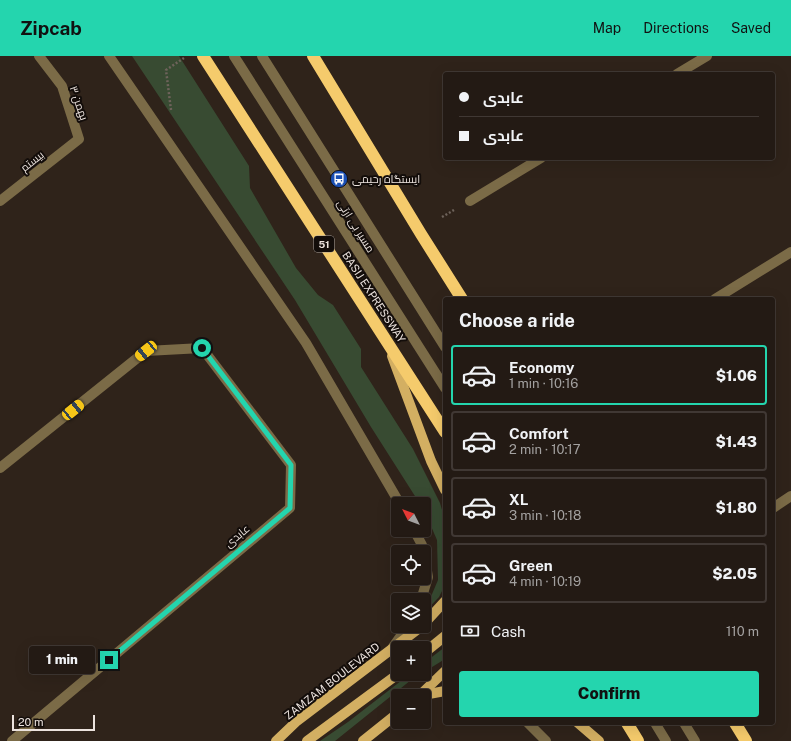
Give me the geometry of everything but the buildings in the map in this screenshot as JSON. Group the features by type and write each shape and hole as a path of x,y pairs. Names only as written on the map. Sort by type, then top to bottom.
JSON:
{"highway":[{"name":"BASIJ EXPRESSWAY","path":"203,56 443,429"},
{"path":"313,56 461,297"},
{"path":"628,725 638,741"},
{"path":"735,725 746,741"}],"main road":[{"path":"386,341 431,461 443,486"},
{"name":"ZAMZAM BOULEVARD","path":"431,616 443,603"},
{"name":"ZAMZAM BOULEVARD","path":"276,741 297,721 413,633"},
{"path":"431,647 443,638"},
{"path":"425,689 443,672"},
{"path":"307,741 391,679"},
{"path":"431,694 443,691"},
{"path":"363,741 391,719"},
{"path":"580,725 599,741"}],"street":[{"name":"بهمن ۳","path":"40,56 62,86 79,139"},
{"path":"109,56 306,343 396,497"},
{"name":"مسیر بی ارتی","path":"234,56 443,385"},
{"name":"مسیر بی ارتی","path":"262,56 443,344"},
{"path":"681,72 707,56"},
{"name":"بیستم","path":"0,202 79,139"},
{"path":"470,201 537,160"},
{"path":"718,297 791,252"},
{"name":"عابدی","path":"0,468 146,351 202,348 291,465 290,508 12,741"},
{"path":"775,507 791,496"},
{"path":"390,651 403,633"},
{"path":"530,725 546,741"},
{"path":"656,725 666,741"},
{"path":"685,725 695,741"}],"path":[{"path":"166,70 188,56"}],"green space":[{"path":"132,56 179,56 249,166 250,188 296,268 318,295 333,305 361,349 361,367 413,449 440,503 443,513 443,589 439,597 431,606 431,596 438,580 437,540 431,526 431,497 416,497 371,427 295,300"},
{"path":"443,649 443,660 431,668 431,658"},
{"path":"401,681 410,681 400,689 391,689 391,696 335,741 320,741 348,722"}],"place":[{"name":"ایستگاه رحیمی","path":"339,179"}],"route":[{"path":"109,660 290,508 291,465 202,348"}]}
